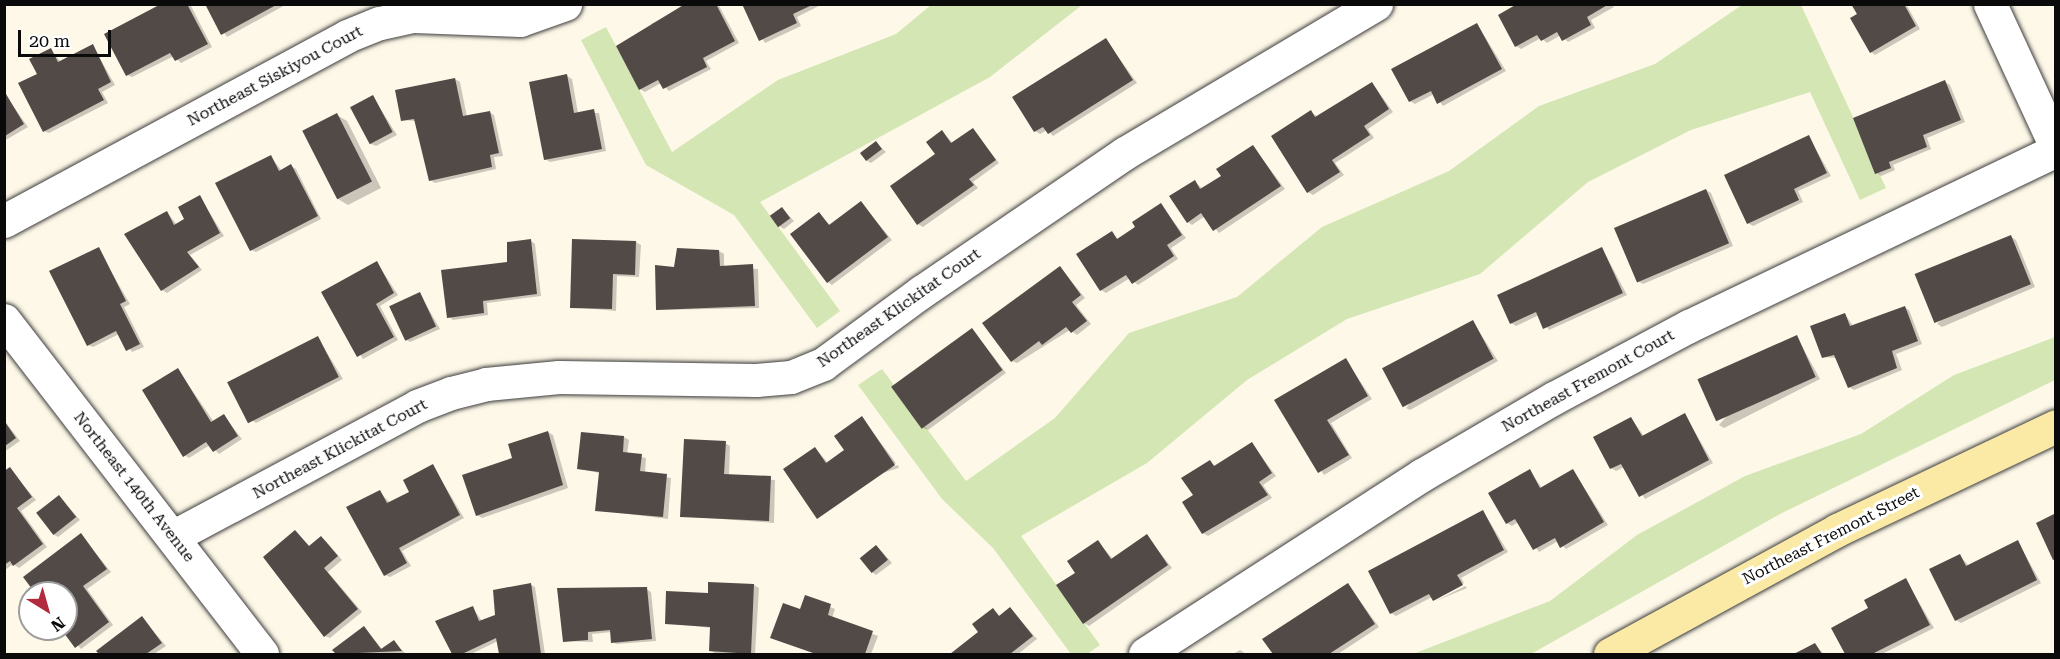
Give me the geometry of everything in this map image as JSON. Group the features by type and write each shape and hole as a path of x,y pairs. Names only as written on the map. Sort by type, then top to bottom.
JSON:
{"street":[{"name":"Northeast Siskiyou Court","path":"4,221 347,36 380,23 414,16 520,20 565,4"},
{"name":"Northeast Klickitat Court","path":"174,536 417,406 451,393 486,384 559,377 756,380 790,377 823,364 921,292 1125,153 1376,4"},
{"path":"1990,4 2055,149"},
{"name":"Northeast Fremont Court","path":"1145,654 1422,475 1554,398 1689,326 2055,149"},
{"name":"Northeast 140th Avenue","path":"4,320 174,536 262,654"},
{"name":"Northeast Fremont Street","path":"1610,654 1837,530 2055,426"}],"green space":[{"path":"931,5 1082,5 990,77 760,202 840,311 817,328 734,215 646,165 581,40 606,27 672,152 778,80 896,34"},
{"path":"1742,5 1801,5 1886,188 1860,200 1810,92 1691,130 1588,182 1480,274 1347,319 1247,380 1147,463 1021,536 1100,645 1087,654 1071,654 993,548 942,499 858,385 882,369 966,481 1055,418 1129,333 1237,297 1322,227 1449,171 1539,106 1655,64"},
{"path":"2055,337 2055,380 1782,513 1531,654 1413,654 1550,601 1637,535 1745,476 1861,434 1954,375"}],"building":[{"path":"161,4 187,4 208,44 175,61 170,53 126,76 104,34"},
{"path":"205,4 278,4 221,35"},
{"path":"685,4 716,4 735,41 703,58 707,67 663,89 658,80 639,90 616,46"},
{"path":"742,4 814,4 793,14 797,23 759,41"},
{"path":"1517,4 1609,4 1587,17 1591,25 1562,41 1557,32 1541,41 1537,35 1515,47 1498,15"},
{"path":"1851,4 1904,4 1916,26 1870,53 1850,18 1857,14"},
{"path":"1477,23 1502,69 1437,104 1431,91 1409,102 1391,69"},
{"path":"1106,38 1133,80 1048,134 1043,127 1034,132 1012,97"},
{"path":"93,44 111,82 98,89 104,100 43,132 18,83 37,74 29,59 51,48 58,62"},
{"path":"567,74 574,113 594,109 602,149 544,160 529,82"},
{"path":"455,78 463,116 490,111 499,153 490,155 492,167 429,181 414,119 401,121 395,90"},
{"path":"1945,80 1961,120 1923,135 1927,147 1889,162 1891,168 1875,174 1853,118"},
{"path":"1372,82 1389,109 1364,126 1370,135 1332,160 1340,172 1307,193 1271,136 1311,110 1315,117"},
{"path":"5,95 24,124 5,136"},
{"path":"373,95 393,132 370,144 350,107"},
{"path":"337,113 372,182 337,199 302,131"},
{"path":"973,128 996,160 969,179 974,185 917,225 890,186 935,154 926,142 942,130 951,143"},
{"path":"1809,135 1827,173 1794,189 1799,200 1747,224 1724,175"},
{"path":"876,141 882,149 866,161 860,153"},
{"path":"1253,145 1281,186 1213,231 1201,213 1187,223 1169,196 1195,180 1200,189 1221,176 1216,169"},
{"path":"271,155 279,171 291,164 318,216 250,251 215,183"},
{"path":"1706,189 1729,243 1637,282 1614,228"},
{"path":"200,195 220,233 187,252 199,267 161,291 124,234 167,211 174,225 184,219 178,207"},
{"path":"861,201 888,237 827,283 790,234 819,212 829,225"},
{"path":"1161,203 1182,235 1167,245 1174,256 1132,284 1126,275 1100,291 1076,254 1112,231 1117,239 1135,227 1132,222"},
{"path":"782,207 790,218 778,227 770,216"},
{"path":"2011,235 2031,284 1934,323 1915,274"},
{"path":"531,239 537,294 483,301 484,313 447,318 441,270 507,262 507,242"},
{"path":"572,239 636,241 635,275 613,274 612,309 570,308"},
{"path":"99,247 126,301 120,304 140,344 126,351 116,331 87,346 49,271"},
{"path":"1602,247 1623,293 1543,329 1536,312 1510,324 1497,295"},
{"path":"677,248 719,250 720,266 753,264 755,306 656,310 655,265 674,267"},
{"path":"377,261 394,293 376,304 394,337 357,357 321,292"},
{"path":"1060,266 1081,295 1072,302 1087,321 1071,333 1066,327 1042,345 1039,341 1011,362 982,323"},
{"path":"420,292 436,326 405,341 389,306"},
{"path":"1905,306 1918,341 1892,351 1897,368 1848,388 1834,355 1822,358 1810,326 1845,313 1850,326"},
{"path":"1473,320 1494,359 1403,407 1382,368"},
{"path":"972,328 1003,370 922,429 891,387"},
{"path":"1797,335 1816,377 1716,421 1697,379"},
{"path":"318,336 339,377 248,423 227,382"},
{"path":"1346,358 1368,396 1327,420 1349,455 1318,473 1274,400"},
{"path":"178,368 211,422 224,414 238,436 213,452 206,442 183,457 142,390"},
{"path":"1685,413 1709,460 1639,497 1621,464 1610,469 1593,437 1631,417 1642,436"},
{"path":"862,416 895,465 817,519 783,469 815,447 826,463 844,450 834,436"},
{"path":"5,422 16,438 5,446"},
{"path":"548,431 563,485 476,516 462,475 512,458 508,444"},
{"path":"581,432 624,436 623,452 642,454 640,471 667,474 663,517 595,511 599,472 577,469"},
{"path":"684,439 726,441 724,474 771,476 769,521 680,517"},
{"path":"1252,442 1272,473 1259,482 1268,495 1202,534 1182,502 1193,495 1181,478 1210,460 1214,466"},
{"path":"433,464 460,515 399,548 407,563 384,576 346,507 380,490 387,503 409,492 403,480"},
{"path":"10,467 32,497 17,508 43,544 13,566 10,561 4,565 4,471"},
{"path":"1530,469 1540,488 1573,469 1604,522 1560,548 1555,538 1533,550 1515,519 1506,524 1488,493"},
{"path":"59,495 76,517 53,535 36,513"},
{"path":"1483,510 1504,550 1457,575 1463,585 1433,601 1429,594 1390,614 1368,571"},
{"path":"2056,513 2056,559 2053,560 2036,523"},
{"path":"295,530 309,546 321,536 338,556 324,568 358,609 324,637 263,557"},
{"path":"81,533 107,569 83,586 109,622 75,648 70,641 78,641 78,581 26,581 23,577"},
{"path":"1147,534 1168,565 1083,624 1056,585 1075,573 1067,561 1098,540 1111,559"},
{"path":"2018,540 2037,580 1955,621 1929,569 1960,554 1966,566"},
{"path":"876,545 888,560 872,573 860,558"},
{"path":"1906,578 1930,625 1872,654 1845,654 1831,628 1868,608 1864,600"},
{"path":"708,582 754,584 751,654 709,651 710,627 665,624 666,591 708,593"},
{"path":"531,583 541,654 499,654 496,638 462,654 452,654 435,621 473,606 479,621 495,615 493,590"},
{"path":"1348,583 1375,624 1329,654 1273,654 1262,639"},
{"path":"647,587 652,639 611,643 610,630 588,632 588,640 563,642 557,588"},
{"path":"805,595 831,604 828,615 873,631 865,654 816,654 770,638 783,603 800,609"},
{"path":"1010,607 1033,636 1010,654 950,654 978,632 972,624 993,608 999,616"},
{"path":"142,616 162,643 146,654 99,654 96,651"},
{"path":"364,626 381,649 394,640 402,651 336,654 332,650"},
{"path":"1815,643 1822,654 1794,654"}]}
